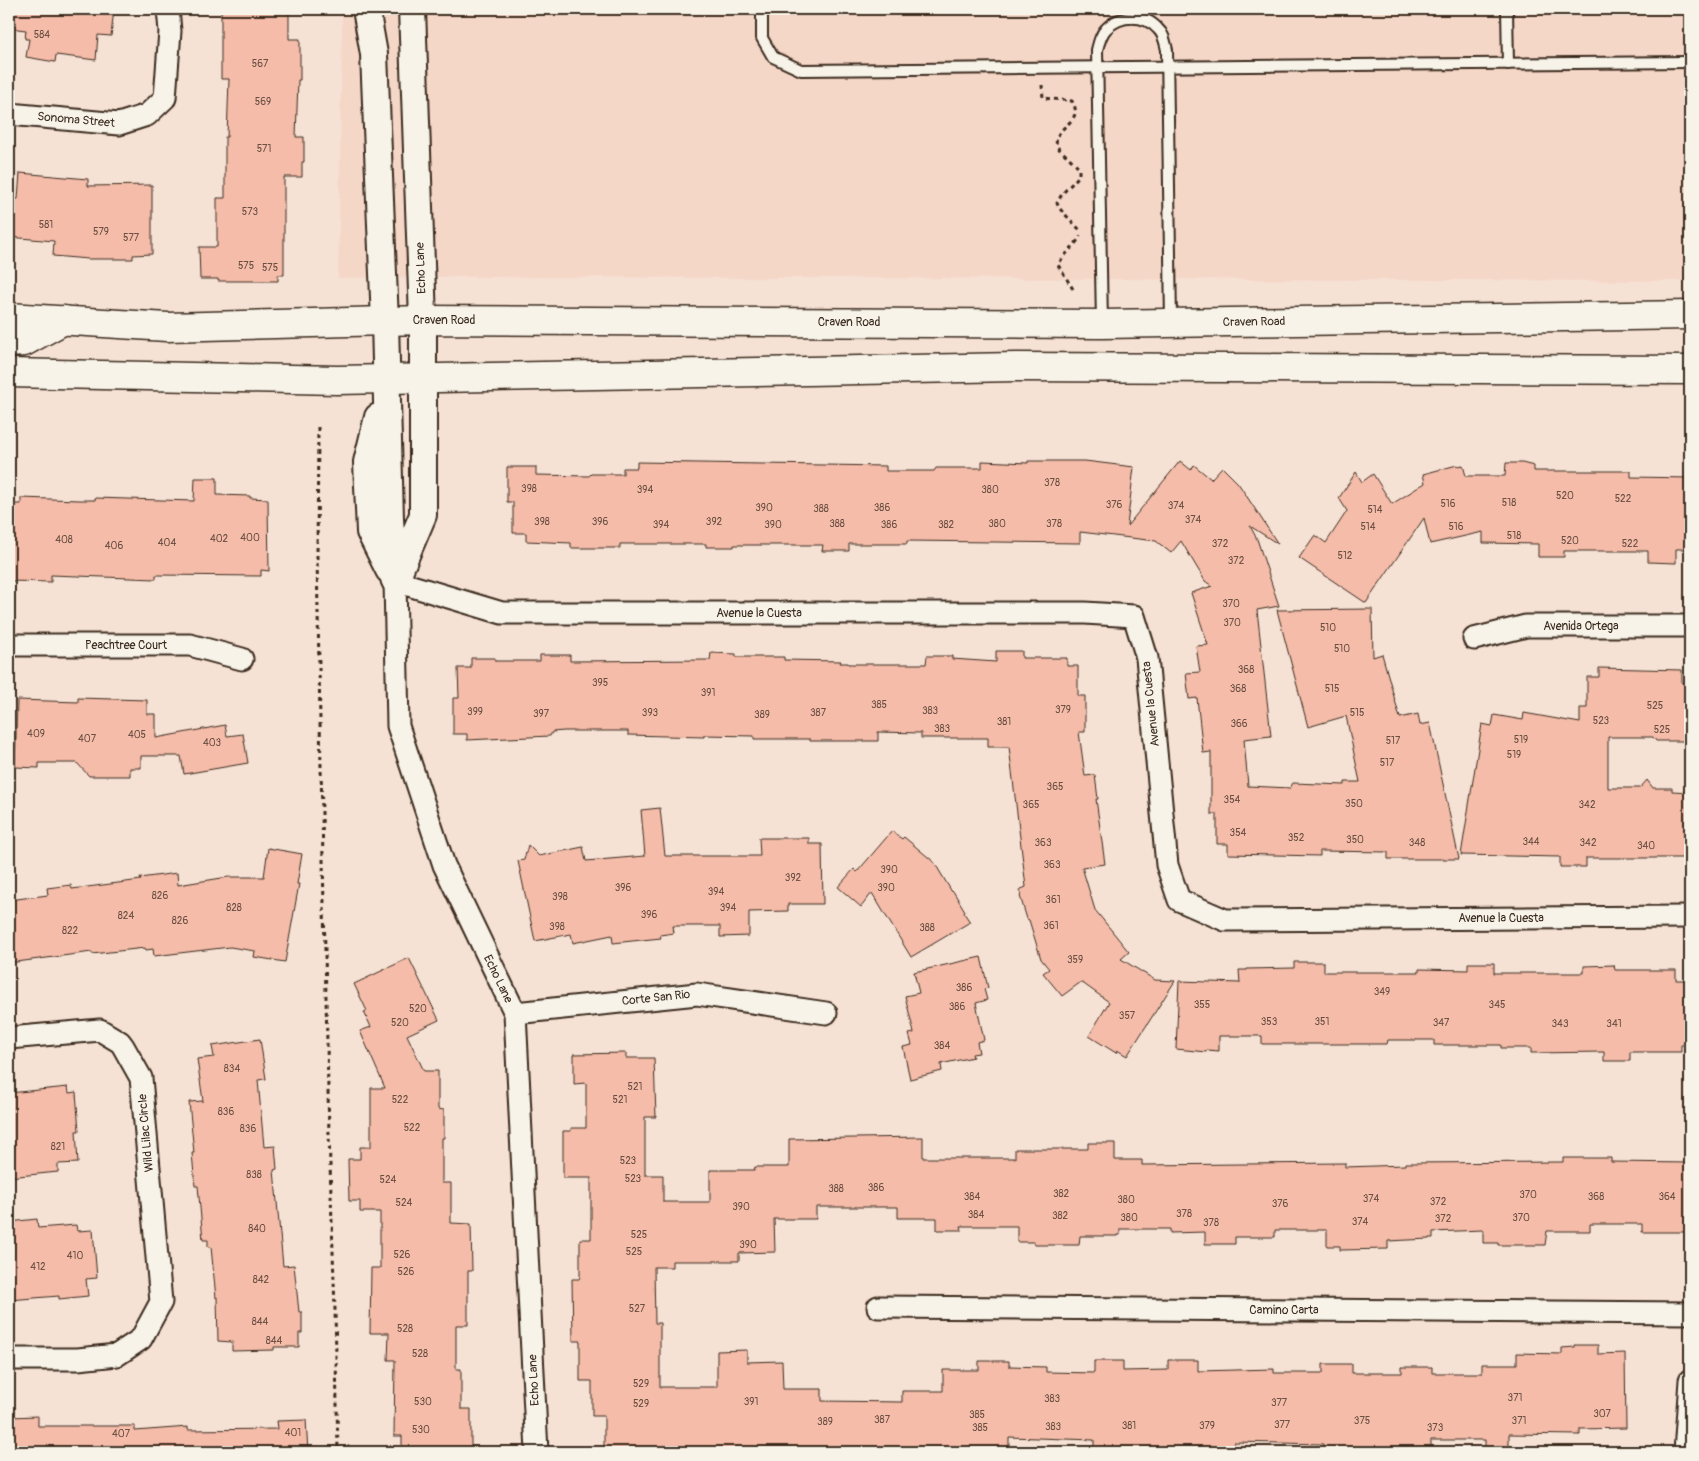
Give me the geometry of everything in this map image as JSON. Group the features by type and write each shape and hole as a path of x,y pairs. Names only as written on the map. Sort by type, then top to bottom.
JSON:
{"main road":[{"name":"Craven Road","path":"9,316 167,327 423,320 1102,324 1690,316"},
{"path":"9,343 24,342 64,320"},
{"path":"9,373 386,380 1016,367 1690,370"}],"street":[{"name":"Sonoma Street","path":"9,114 119,124 147,115 165,98 170,31 168,9"},
{"name":"Echo Lane","path":"366,9 374,54 386,380 367,462 369,524 370,532 394,581 398,726 444,865 515,1013 537,1452"},
{"name":"Echo Lane","path":"394,581 423,515 423,320 412,9"},
{"name":"Avenue la Cuesta","path":"394,581 502,613 1085,613 1134,616 1147,658 1166,865 1179,900 1225,920 1690,917"},
{"name":"Avenida Ortega","path":"1474,639 1526,626 1690,626"},
{"name":"Peachtree Court","path":"9,645 190,645 242,659"},
{"name":"Corte San Rio","path":"515,1013 697,994 826,1013"},
{"name":"Wild Lilac Circle","path":"9,1038 100,1030 120,1042 141,1078 161,1302 141,1338 117,1355 78,1359 9,1359"},
{"name":"Camino Carta","path":"878,1307 1690,1313"},
{"path":"1685,1452 1690,1380"}],"lane":[{"path":"762,9 762,38 773,58 801,70 1690,62"},
{"path":"1507,9 1508,64"},
{"path":"1102,324 1097,50 1100,39 1106,29 1126,18 1138,18 1149,22 1159,29 1165,39 1167,50 1171,323"}],"path":[{"path":"1042,84 1043,98 1072,101 1076,111 1076,115 1058,133 1056,142 1057,147 1080,170 1078,176 1062,194 1057,203 1059,208 1078,227 1081,233 1078,241 1058,265 1073,289"},
{"path":"318,427 319,663 338,1452"}],"shaded area":[{"path":"342,9 1690,9 1690,281 338,278"}],"building":[{"path":"9,9 114,9 111,36 98,35 96,60 56,55 55,62 26,57 29,39 25,39 26,30 9,28"},
{"path":"221,9 289,9 289,39 300,39 300,80 298,80 296,137 304,137 304,162 302,162 302,177 284,177 284,275 278,275 278,281 218,281 218,279 200,279 199,247 217,247 217,198 225,198 225,137 227,137 229,79 221,79"},
{"path":"20,173 88,179 88,186 152,185 152,254 133,255 133,259 88,259 53,256 54,241 9,237 9,198 18,199"},
{"path":"982,461 1028,463 1028,461 1085,461 1134,467 1127,526 1180,461 1191,470 1194,465 1211,479 1222,467 1238,483 1278,544 1250,526 1257,539 1279,606 1257,610 1271,736 1244,739 1248,786 1290,788 1293,783 1345,785 1345,782 1360,782 1346,716 1308,727 1277,610 1372,609 1373,657 1382,654 1400,718 1418,714 1420,725 1430,723 1459,859 1388,859 1388,852 1320,851 1320,856 1228,854 1228,844 1217,844 1217,814 1211,814 1211,752 1203,753 1197,698 1189,699 1186,673 1200,672 1196,646 1208,645 1191,593 1212,586 1205,581 1181,541 1171,553 1156,541 1080,532 1080,543 907,541 907,544 849,544 849,551 822,551 823,545 734,545 734,547 706,547 706,544 620,544 620,548 571,548 571,543 526,541 526,533 513,533 513,502 507,502 507,467 536,467 536,475 589,476 591,474 623,474 623,468 637,468 637,462 886,466 886,471 934,471 936,468 982,468"},
{"path":"1506,463 1522,463 1534,466 1534,471 1631,471 1631,477 1690,478 1690,549 1676,549 1676,563 1648,562 1648,551 1564,551 1564,557 1538,557 1538,544 1483,543 1483,532 1430,544 1424,518 1366,603 1299,558 1315,535 1326,543 1347,511 1339,498 1356,472 1362,482 1373,474 1392,504 1425,483 1423,474 1463,465 1466,476 1505,476"},
{"path":"195,478 217,478 217,495 250,496 250,498 268,499 269,571 261,570 261,576 156,575 156,579 51,575 51,582 9,581 9,504 21,504 21,498 194,501"},
{"path":"996,651 1022,651 1022,658 1067,658 1067,666 1078,666 1078,696 1085,696 1085,732 1079,732 1085,776 1095,775 1098,799 1096,799 1105,864 1082,867 1095,910 1129,952 1121,959 1155,980 1175,981 1127,1056 1117,1050 1116,1053 1089,1036 1109,1002 1081,982 1062,996 1043,973 1049,969 1041,959 1019,890 1026,887 1009,747 988,747 988,738 921,738 921,733 878,732 878,741 754,739 754,736 628,735 628,731 564,731 552,732 550,736 467,740 467,734 453,734 453,698 459,698 458,668 471,668 471,658 495,658 495,661 540,661 540,655 570,655 570,661 710,660 711,653 736,654 736,657 784,657 784,660 841,661 840,663 848,664 926,664 927,656 952,656 952,659 996,662"},
{"path":"1599,668 1682,670 1682,683 1690,683 1690,741 1656,741 1653,737 1608,737 1608,788 1640,788 1647,780 1653,788 1672,788 1672,791 1690,792 1690,858 1586,858 1586,867 1560,867 1560,857 1461,855 1482,724 1492,726 1494,715 1523,720 1524,713 1580,723 1580,708 1587,708 1587,677 1599,677"},
{"path":"78,698 147,700 147,714 156,714 156,738 225,725 227,736 243,734 248,763 184,774 181,756 141,756 141,768 130,768 130,776 89,776 77,763 39,763 39,768 15,767 17,700 78,702"},
{"path":"660,808 665,856 760,856 759,838 809,838 809,844 822,844 823,904 788,904 788,911 749,912 749,936 720,937 720,926 673,926 674,933 660,935 661,938 613,943 612,935 573,943 571,934 535,941 518,861 524,860 528,845 539,856 583,847 586,861 645,856 641,810"},
{"path":"892,831 902,839 904,837 934,862 970,922 911,957 872,893 861,907 838,887 854,869 857,872"},
{"path":"268,848 302,854 297,884 299,884 285,962 254,957 255,951 230,947 154,956 153,949 146,950 145,948 92,954 92,952 9,963 9,900 48,895 47,888 71,885 72,889 177,873 178,885 228,877 264,877"},
{"path":"981,957 988,988 984,989 987,1000 976,1003 984,1040 977,1042 979,1053 972,1054 973,1057 941,1064 942,1071 910,1079 903,1047 912,1045 909,1034 914,1033 905,996 919,993 914,972"},
{"path":"409,958 439,1020 407,1035 424,1071 438,1071 438,1109 444,1110 442,1183 451,1183 451,1223 471,1224 472,1271 468,1271 468,1325 456,1325 456,1369 461,1369 461,1409 471,1409 471,1452 402,1452 402,1436 394,1436 395,1360 388,1360 389,1333 370,1333 371,1268 380,1268 380,1212 360,1212 360,1201 349,1201 348,1159 360,1159 360,1147 371,1147 371,1088 385,1088 360,1031 371,1027 364,1012 367,1011 354,984"},
{"path":"1294,962 1324,962 1324,972 1419,972 1419,969 1468,970 1468,963 1494,963 1494,973 1584,973 1584,966 1614,965 1615,970 1676,970 1676,980 1688,980 1690,1045 1681,1045 1681,1052 1630,1052 1630,1061 1604,1061 1604,1052 1531,1053 1531,1048 1501,1048 1501,1045 1434,1045 1434,1040 1388,1040 1387,1044 1262,1044 1262,1036 1219,1036 1219,1051 1207,1050 1206,1052 1176,1049 1179,981 1240,983 1239,970 1294,968"},
{"path":"260,1039 266,1079 258,1080 264,1147 275,1146 277,1169 274,1170 283,1266 294,1265 299,1312 302,1312 302,1333 299,1333 299,1347 274,1347 274,1350 232,1351 232,1342 218,1341 217,1297 211,1247 208,1247 208,1240 203,1240 198,1186 195,1186 189,1102 203,1101 197,1059 214,1057 212,1046"},
{"path":"626,1053 626,1058 654,1058 656,1117 645,1117 645,1175 663,1175 663,1202 710,1202 710,1170 754,1170 755,1167 789,1167 789,1139 923,1137 923,1158 1015,1158 1015,1149 1088,1149 1088,1143 1115,1143 1115,1160 1142,1160 1142,1165 1345,1163 1345,1167 1405,1165 1405,1163 1563,1162 1563,1158 1611,1158 1611,1162 1690,1163 1690,1232 1642,1232 1642,1224 1590,1224 1590,1231 1547,1231 1545,1245 1498,1245 1498,1243 1483,1243 1483,1230 1433,1232 1433,1238 1429,1239 1388,1241 1388,1249 1340,1250 1340,1246 1327,1246 1327,1230 1275,1230 1275,1237 1235,1237 1235,1244 1205,1244 1205,1232 1170,1233 1170,1229 1120,1229 1120,1235 1117,1236 1080,1236 1079,1245 1034,1245 1034,1242 1017,1242 1017,1226 961,1226 962,1230 937,1230 937,1218 898,1218 898,1207 816,1207 816,1219 774,1219 775,1252 739,1253 739,1261 672,1261 672,1267 654,1267 655,1323 660,1323 660,1387 717,1387 717,1351 747,1350 747,1362 782,1361 783,1389 822,1389 822,1401 902,1402 902,1391 943,1391 943,1370 979,1370 979,1361 1009,1361 1009,1366 1046,1367 1046,1372 1094,1373 1094,1361 1123,1361 1123,1371 1168,1370 1168,1360 1198,1360 1198,1371 1274,1369 1274,1373 1323,1373 1323,1364 1352,1364 1352,1373 1402,1373 1402,1367 1432,1367 1432,1373 1482,1373 1482,1364 1517,1364 1517,1353 1562,1354 1562,1348 1575,1347 1575,1345 1598,1345 1598,1354 1625,1353 1626,1428 1580,1429 1580,1435 1509,1434 1509,1448 1485,1448 1485,1440 1431,1440 1431,1452 1323,1452 1323,1444 1234,1442 1234,1452 1094,1452 1094,1440 1009,1437 1009,1452 615,1452 612,1449 604,1449 604,1416 592,1416 592,1381 580,1381 580,1341 573,1341 572,1279 579,1279 580,1277 580,1239 591,1239 591,1178 563,1178 563,1131 571,1131 571,1128 586,1128 586,1083 574,1084 574,1054"},
{"path":"68,1087 69,1093 76,1092 79,1131 76,1131 78,1163 58,1164 58,1172 9,1177 9,1093"},
{"path":"37,1219 38,1228 76,1225 77,1231 93,1230 97,1278 86,1279 88,1296 59,1299 59,1296 9,1300 9,1222"},
{"path":"38,1416 38,1426 135,1426 135,1431 188,1427 188,1430 278,1429 277,1421 306,1420 308,1452 9,1452 9,1417"}]}
